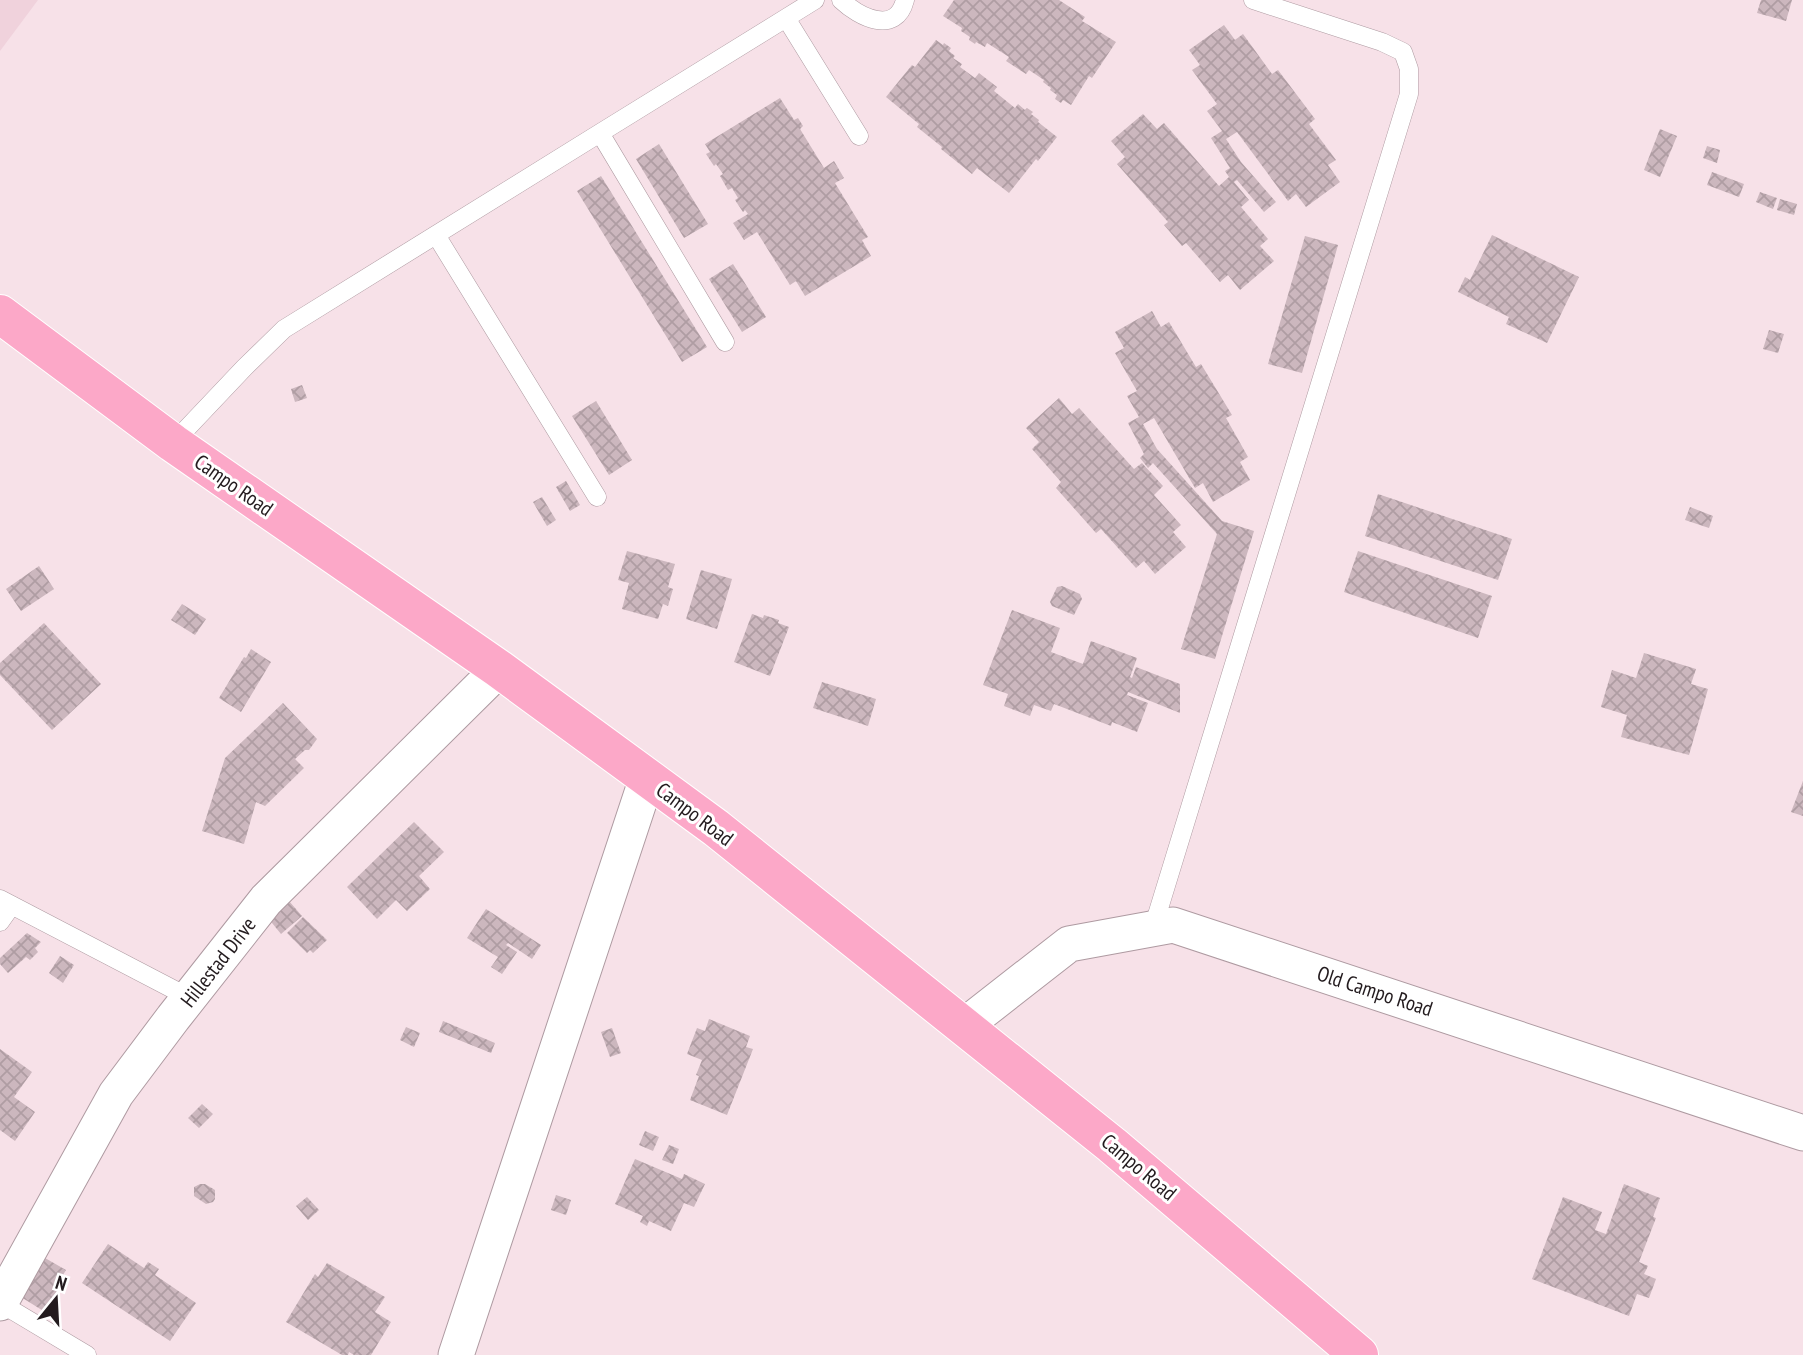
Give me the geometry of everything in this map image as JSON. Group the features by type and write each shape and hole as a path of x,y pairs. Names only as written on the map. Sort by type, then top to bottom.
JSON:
{"highway":[{"name":"Campo Road","path":"0,314 173,443 499,670 716,828 1112,1144 1359,1355"}],"street":[{"name":"Hillestad Drive","path":"0,1303 117,1094 266,900 499,670"},
{"path":"456,1355 647,778"},
{"name":"Old Campo Road","path":"964,1026 1069,944 1173,925 1803,1133"}],"lane":[{"path":"173,443 284,330 815,0"},
{"path":"841,0 851,9 873,20 892,19 903,8 905,0"},
{"path":"1153,928 1409,94 1409,69 1403,52 1253,0"},
{"path":"786,18 859,136"},
{"path":"600,133 724,342"},
{"path":"436,235 597,497"},
{"path":"0,922 6,902 190,998"},
{"path":"0,1303 87,1355"}],"shaded area":[{"path":"0,0 38,0 0,51"}],"building":[{"path":"954,0 1059,0 1085,17 1082,21 1116,42 1092,78 1089,76 1071,105 1063,100 1061,103 1055,99 1057,95 1044,80 1029,70 1026,74 1006,61 1009,57 987,43 985,47 976,42 975,44 961,31 962,28 943,16"},
{"path":"1761,0 1792,0 1786,21 1757,13"},
{"path":"1224,25 1235,40 1243,34 1272,74 1278,70 1315,119 1309,124 1336,160 1328,165 1340,182 1306,207 1296,194 1288,201 1237,132 1226,139 1241,162 1276,202 1264,212 1237,180 1234,182 1249,200 1241,207 1268,239 1260,246 1274,261 1240,290 1228,275 1220,282 1186,243 1182,246 1164,225 1168,222 1117,164 1125,157 1111,141 1143,114 1157,129 1164,123 1219,186 1229,177 1225,171 1230,168 1211,138 1222,131 1207,111 1217,104 1192,70 1200,65 1189,50"},
{"path":"936,40 951,48 949,51 955,56 953,58 962,64 960,67 975,78 979,73 997,87 994,91 1015,108 1018,104 1033,112 1031,114 1038,122 1057,137 1009,193 977,168 972,174 886,97"},
{"path":"780,98 794,120 798,118 803,126 800,129 824,168 834,161 844,178 835,183 868,237 862,240 871,256 805,296 796,281 790,285 757,232 744,240 733,223 748,214 745,210 743,212 735,200 738,198 732,188 728,190 720,176 723,174 706,154 710,152 705,144"},
{"path":"1660,129 1677,136 1660,177 1644,170"},
{"path":"659,144 708,224 684,238 636,159"},
{"path":"1707,146 1720,150 1717,163 1703,158"},
{"path":"1712,172 1744,184 1739,197 1707,185"},
{"path":"601,176 707,347 682,362 577,191"},
{"path":"1760,192 1777,198 1773,209 1756,202"},
{"path":"1780,199 1797,204 1794,215 1777,210"},
{"path":"1492,235 1579,277 1547,343 1506,324 1509,317 1458,292 1465,277 1470,280"},
{"path":"1305,236 1338,245 1302,373 1268,364"},
{"path":"733,264 766,317 742,332 709,279"},
{"path":"1152,311 1161,327 1169,322 1196,367 1201,364 1232,415 1226,418 1248,457 1240,462 1250,480 1213,502 1203,483 1195,488 1154,418 1143,424 1157,449 1222,521 1254,531 1215,659 1181,649 1217,534 1153,463 1148,468 1140,458 1144,454 1128,423 1139,417 1127,396 1137,391 1115,353 1124,348 1115,332"},
{"path":"1769,330 1784,334 1778,353 1763,349"},
{"path":"302,385 307,398 295,402 291,389"},
{"path":"1059,398 1072,414 1079,408 1134,469 1142,463 1163,486 1154,495 1181,525 1173,532 1186,547 1155,574 1144,561 1136,568 1101,529 1096,533 1056,488 1061,482 1032,449 1039,442 1026,428"},
{"path":"596,401 632,460 609,475 572,416"},
{"path":"566,481 580,505 570,511 556,487"},
{"path":"1378,494 1512,539 1498,580 1365,536"},
{"path":"542,497 556,520 547,526 533,502"},
{"path":"1690,507 1713,516 1709,528 1685,520"},
{"path":"627,551 675,564 668,587 673,589 668,606 663,604 658,619 622,609 629,583 618,580"},
{"path":"1358,551 1492,596 1478,638 1344,592"},
{"path":"39,566 54,589 21,611 6,589"},
{"path":"701,570 732,579 717,629 686,619"},
{"path":"1062,586 1080,594 1082,599 1074,615 1052,606 1050,602 1057,587"},
{"path":"182,604 206,619 195,635 171,620"},
{"path":"1012,610 1060,628 1051,652 1083,664 1091,641 1137,658 1130,677 1132,678 1136,667 1180,684 1180,713 1128,692 1127,695 1148,703 1137,732 1112,722 1111,726 1054,704 1051,711 1034,705 1030,716 1004,706 1008,694 983,685"},
{"path":"752,614 779,620 778,623 789,627 770,676 734,662"},
{"path":"44,623 101,684 52,730 0,675 0,663"},
{"path":"251,649 271,662 241,712 219,698"},
{"path":"1644,653 1696,669 1691,684 1708,689 1689,755 1621,737 1627,715 1601,707 1612,670 1636,678"},
{"path":"822,682 876,699 868,726 813,708"},
{"path":"283,703 317,739 309,750 305,750 295,759 304,768 265,806 256,802 244,844 202,831 225,758"},
{"path":"1803,781 1803,816 1791,812"},
{"path":"414,822 444,852 419,876 430,889 407,911 396,900 377,919 347,887"},
{"path":"289,901 302,916 281,934 268,918"},
{"path":"486,909 541,945 532,959 508,943 506,945 517,952 502,974 491,967 498,957 467,938"},
{"path":"303,917 327,940 313,953 310,950 307,953 287,933"},
{"path":"27,933 41,942 35,948 38,952 30,960 26,957 8,973 0,964 0,958"},
{"path":"60,956 74,965 63,983 49,973"},
{"path":"709,1019 750,1036 746,1047 753,1049 727,1115 690,1100 702,1060 687,1054 697,1028 705,1031"},
{"path":"443,1021 495,1043 491,1053 439,1032"},
{"path":"406,1027 420,1033 414,1047 400,1040"},
{"path":"612,1028 621,1053 610,1057 601,1032"},
{"path":"0,1049 32,1072 14,1097 35,1112 15,1141 0,1130"},
{"path":"202,1104 213,1114 199,1128 188,1118"},
{"path":"645,1131 659,1137 653,1151 639,1145"},
{"path":"669,1145 679,1149 673,1164 662,1160"},
{"path":"635,1159 682,1179 684,1174 705,1184 694,1207 684,1203 671,1231 649,1221 647,1226 640,1222 643,1216 615,1204"},
{"path":"200,1184 215,1190 213,1202 206,1204 194,1196 194,1187"},
{"path":"1624,1184 1660,1198 1653,1217 1656,1218 1639,1262 1648,1266 1644,1274 1656,1279 1649,1298 1637,1294 1629,1316 1532,1279 1563,1197 1602,1212 1595,1230 1606,1234"},
{"path":"556,1195 571,1200 566,1215 551,1210"},
{"path":"307,1197 319,1210 308,1220 296,1206"},
{"path":"108,1244 144,1268 148,1262 159,1269 155,1275 196,1303 170,1341 82,1283"},
{"path":"45,1258 66,1270 57,1285 60,1287 45,1312 21,1297"},
{"path":"327,1263 385,1297 375,1312 391,1322 371,1355 354,1355 349,1352 348,1355 342,1355 286,1322 315,1274 318,1277"}]}
